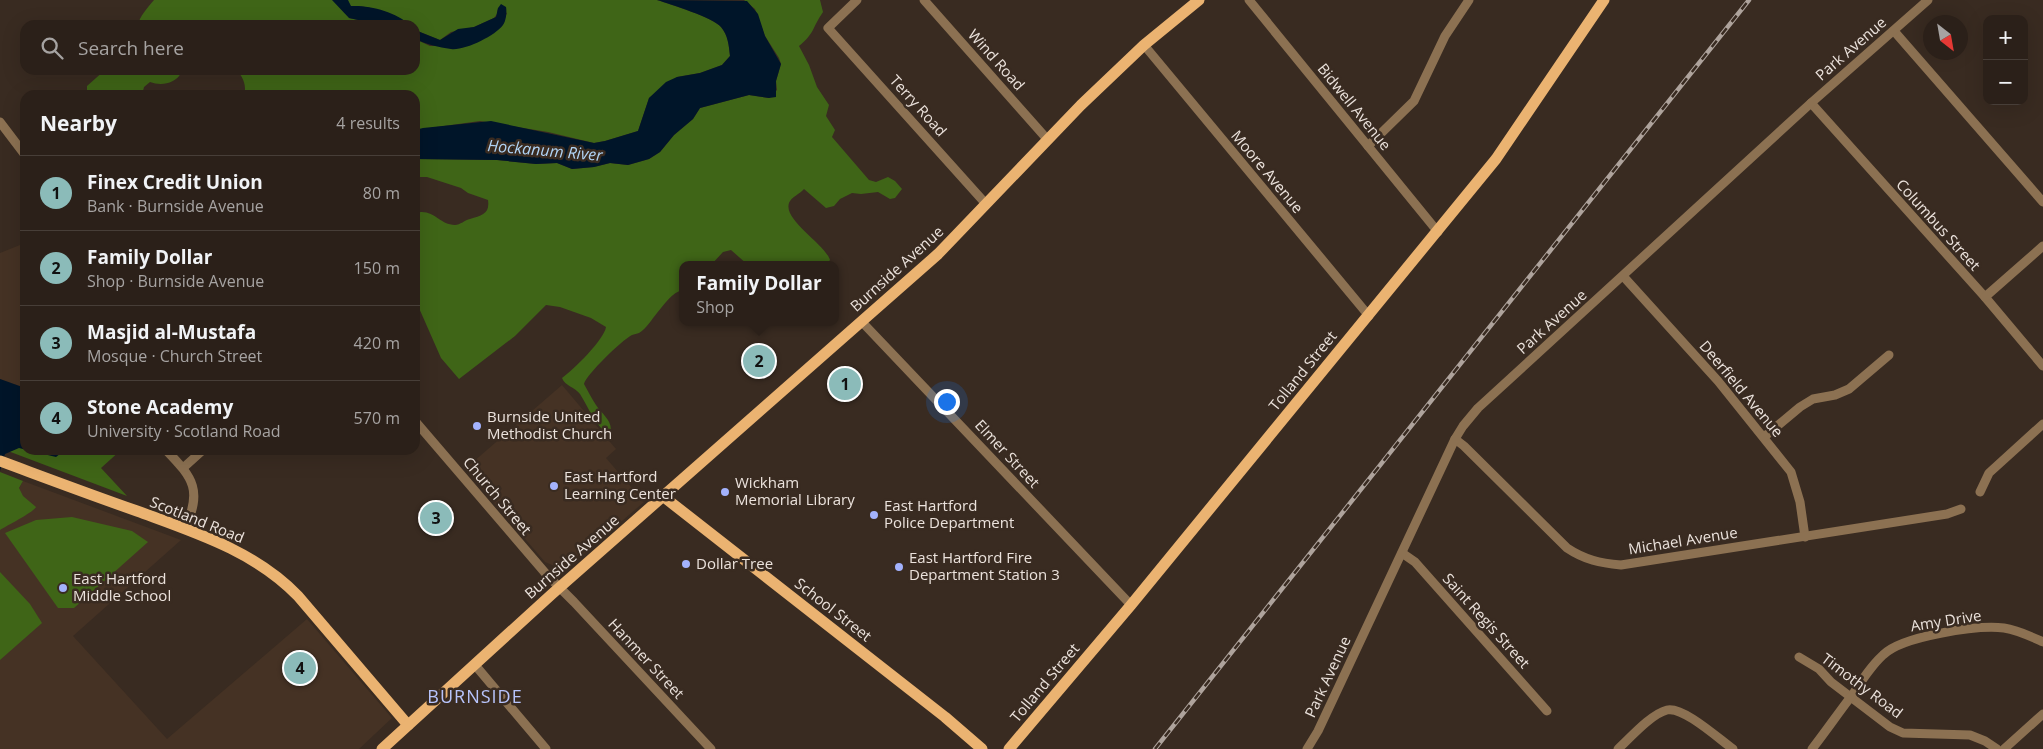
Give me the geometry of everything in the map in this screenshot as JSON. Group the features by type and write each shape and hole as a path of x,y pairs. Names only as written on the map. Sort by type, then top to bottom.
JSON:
{"main road":[{"name":"Burnside Avenue","path":"387,747 560,587 938,254 1047,139 1144,45 1199,0"},
{"name":"Tolland Street","path":"1009,749 1131,605 1496,159 1604,0"},
{"name":"Scotland Road","path":"2,462 185,529 223,544 256,562 285,583 408,726"},
{"name":"School Street","path":"664,496 946,717 982,749"}],"street":[{"name":"Terry Road","path":"857,0 828,28 986,204"},
{"name":"Wind Road","path":"924,0 1047,139"},
{"name":"Bidwell Avenue","path":"1249,0 1438,232"},
{"path":"1368,146 1414,101 1445,36 1469,0"},
{"name":"Park Avenue","path":"1307,749 1318,732 1455,439 1463,426 1478,408 1622,276 1811,103 1928,0"},
{"path":"1894,31 2043,202"},
{"name":"Moore Avenue","path":"1144,45 1368,316"},
{"name":"Columbus Street","path":"1811,103 1985,297 2043,366"},
{"path":"0,122 20,148"},
{"path":"1985,297 2043,246"},
{"name":"Deerfield Avenue","path":"1622,276 1718,381 1791,472 1800,502 1805,537"},
{"name":"Elmer Street","path":"862,322 1131,605"},
{"path":"1764,437 1813,398 1835,395 1849,388 1889,355"},
{"path":"1980,492 1988,472 2043,424"},
{"name":"Church Street","path":"420,427 489,505 504,526 560,587"},
{"name":"Michael Avenue","path":"1455,439 1567,548 1582,558 1600,564 1621,564 1805,537 1947,514 1961,510"},
{"path":"171,455 183,468 192,482 195,493 193,511 185,529"},
{"path":"183,468 197,455"},
{"name":"Saint Regis Street","path":"1402,553 1415,562 1547,711"},
{"name":"Hanmer Street","path":"560,587 712,749"},
{"name":"Amy Drive","path":"1812,749 1884,653 1897,645 1957,631 2002,628 2021,632 2043,642"},
{"name":"Timothy Road","path":"1799,657 1819,669 1831,682 1890,727 1903,733 1970,735 1985,741 1997,749"},
{"path":"475,665 546,749"},
{"path":"1618,749 1657,715 1667,710 1679,711 1733,749"},
{"path":"2004,749 2043,714"}],"shaded area":[{"path":"20,245 20,386 0,379 0,253"},
{"name":"East Hartford Learning Center","path":"562,385 616,449 606,458 644,502 572,564 559,568 545,562 465,469"},
{"name":"East Hartford Middle School","path":"23,481 181,540 73,636 167,739 307,619 392,718 359,749 0,749 0,519 8,509"}],"green space":[{"path":"154,0 657,0 717,23 725,34 730,56 722,65 700,73 677,77 649,98 638,131 605,141 594,143 548,132 480,121 420,129 420,90 245,90 241,75 420,75 420,41 430,46 453,49 505,18 507,13 498,8 494,18 474,27 451,32 440,40 420,32 420,20 403,20 374,9 358,6 351,6 349,18 358,20 140,20"},
{"path":"744,0 820,0 823,12 811,34 799,46 809,65 817,87 829,105 826,116 835,130 832,137 869,180 876,182 888,177 895,181 902,189 895,198 890,199 878,192 852,193 840,199 834,206 826,208 804,189 792,199 789,203 789,210 792,217 827,254 829,261 743,261 731,250 723,252 715,261 679,261 679,291 669,299 642,331 627,338 613,350 591,373 584,384 596,405 607,418 611,429 610,433 607,434 603,430 580,394 565,383 562,378 587,354 604,333 606,327 591,318 560,307 546,305 515,336 459,379 441,358 420,310 420,212 432,215 449,224 457,225 484,213 488,208 488,200 468,193 461,188 427,177 420,177 420,159 497,160 536,164 557,163 572,169 610,163 628,165 649,159 660,152 674,135 693,119 700,108 749,95 769,98 777,90 776,81 781,64 765,36 755,9"},
{"path":"99,75 180,75 175,80 167,83 150,82 143,90 87,90 87,86"},
{"path":"4,438 20,447 20,455 115,455 101,468 127,496 0,448"},
{"path":"0,472 23,481 19,488 23,496 36,507 0,530"},
{"path":"72,517 132,531 148,542 74,608 58,608 5,533 36,520"},
{"path":"0,572 30,604 42,623 0,660"}],"water":[{"path":"332,0 348,0 351,6 382,10 404,20 358,20 349,18"},
{"name":"Hockanum River","path":"657,0 747,1 758,14 765,36 781,64 776,81 776,97 769,98 749,95 700,108 693,119 674,135 660,152 649,159 628,165 610,163 572,169 557,163 536,164 497,160 420,159 420,129 423,128 491,121 594,143 638,131 649,98 666,82 677,77 700,73 722,65 730,56 729,45 721,27 717,23"},
{"path":"501,4 506,7 506,19 503,25 493,34 471,45 451,49 420,41 420,32 440,40 458,29 474,27 496,17"},
{"path":"0,379 20,386 20,448 5,454 0,471"}],"railway":[{"path":"1155,749 1749,0"}],"place":[{"name":"Family Dollar","path":"759,361"},
{"name":"Finex Credit Union","path":"845,384"},
{"name":"Burnside United Methodist Church","path":"477,426"},
{"name":"East Hartford Learning Center","path":"554,486"},
{"name":"Wickham Memorial Library","path":"725,492"},
{"name":"East Hartford Police Department","path":"874,515"},
{"name":"Masjid al-Mustafa","path":"436,518"},
{"name":"Dollar Tree","path":"686,564"},
{"name":"East Hartford Fire Department Station 3","path":"899,567"},
{"name":"East Hartford Middle School","path":"63,588"},
{"name":"Stone Academy","path":"300,668"}],"district":[{"name":"BURNSIDE","path":"475,697"}]}
